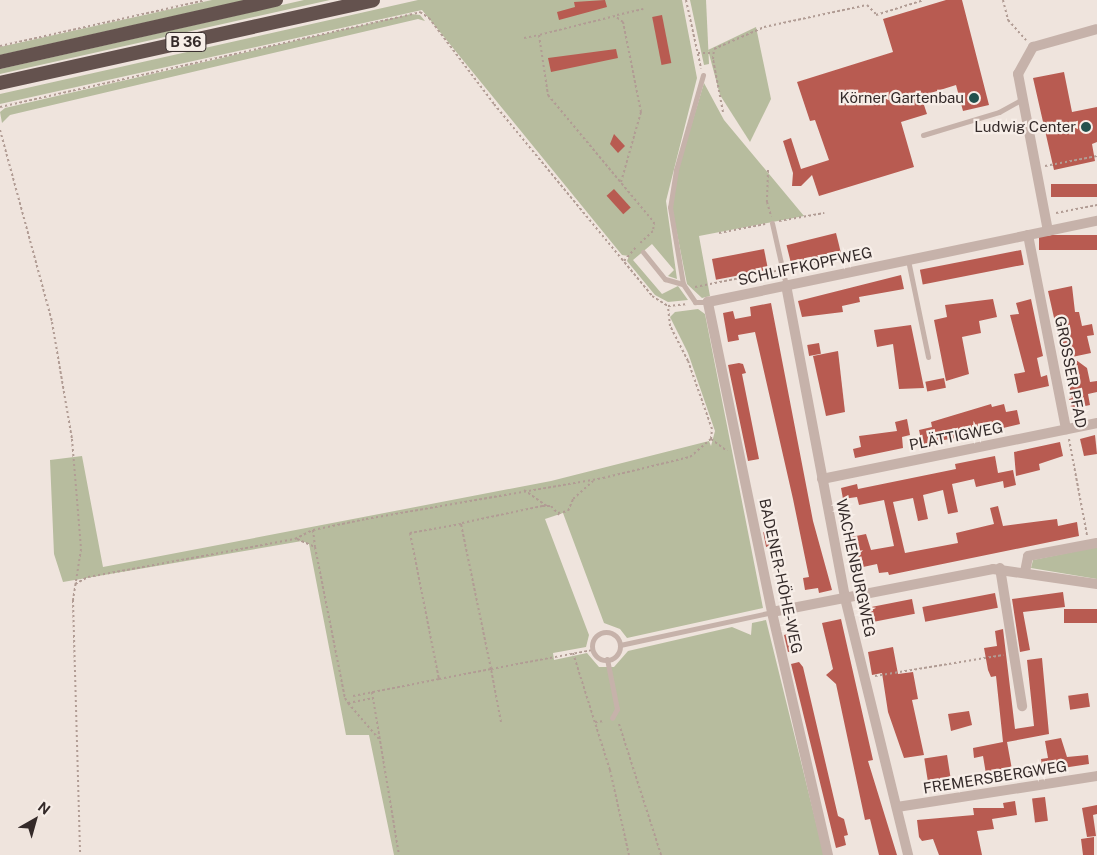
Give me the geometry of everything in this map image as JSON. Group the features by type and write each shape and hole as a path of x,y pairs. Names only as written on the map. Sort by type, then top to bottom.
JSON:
{"highway":[{"name":"B 36","path":"0,62 276,0"},
{"name":"B 36","path":"0,83 373,0"}],"street":[{"path":"1048,231 1018,74 1033,47 1097,29"},
{"name":"SCHLIFFKOPFWEG","path":"708,302 1097,221"},
{"name":"GROSSER PFAD","path":"1028,235 1066,429"},
{"name":"WACHENBURGWEG","path":"786,285 845,598 908,855"},
{"name":"BADENER-HÖHE-WEG","path":"708,302 772,612 828,855"},
{"name":"PLÄTTIGWEG","path":"822,478 1097,423"},
{"path":"1025,572 1028,556 1093,544"},
{"path":"772,612 1000,568 1097,584"},
{"path":"1000,568 1022,706"},
{"name":"FREMERSBERGWEG","path":"897,807 1097,776"}],"lane":[{"path":"703,75 671,189 670,207 683,284 695,302 708,302"},
{"path":"923,135 999,112 1022,99"},
{"path":"772,223 786,285"},
{"path":"643,252 665,279 683,284"},
{"path":"908,259 928,358"},
{"path":"620,645 772,612"},
{"path":"601,632 616,636 620,645 616,655 607,660 598,657 593,650 592,642 601,632"},
{"path":"607,660 616,712 612,718"}],"path":[{"path":"0,46 205,0"},
{"path":"686,0 700,64"},
{"path":"698,54 712,53 764,28 866,5 876,15 924,0"},
{"path":"1003,0 1014,29 1033,47"},
{"path":"524,38 643,9"},
{"path":"0,108 420,12 428,18 652,296 668,306 695,302"},
{"path":"615,16 623,22 640,112 621,182"},
{"path":"538,35 548,95 654,222 653,231 624,261"},
{"path":"712,53 723,112"},
{"path":"0,130 63,379 81,549 76,584 80,855"},
{"path":"1036,168 1097,156"},
{"path":"768,170 767,202 772,223"},
{"path":"1053,213 1097,205"},
{"path":"638,245 643,252"},
{"path":"688,290 852,255"},
{"path":"76,584 88,577 295,539 313,530 524,490 593,480 690,457 711,440 712,429 697,385 670,326 668,306"},
{"name":"GROSSER PFAD","path":"1066,429 1093,544"},
{"path":"711,440 727,451 740,452"},
{"path":"524,490 558,514 568,511 574,499 593,480"},
{"path":"439,679 410,533 547,506"},
{"path":"461,524 501,722"},
{"path":"313,530 348,702 380,740"},
{"path":"295,539 315,547"},
{"path":"353,696 593,650"},
{"path":"573,653 610,770 629,855"},
{"path":"865,678 1013,654"},
{"path":"372,692 399,855"},
{"path":"348,702 373,698"},
{"path":"616,712 623,746 661,855"},
{"path":"594,722 612,718"}],"green space":[{"path":"212,0 246,0 0,55 0,47"},
{"path":"304,0 330,0 0,74 0,69"},
{"path":"418,0 682,0 697,78 666,201 677,279 668,276 674,270 652,244 633,260 662,294 678,286 688,300 668,302 655,295 627,261 629,256 622,255 422,10 0,104 0,94"},
{"path":"690,0 706,0 709,64 704,65"},
{"path":"411,14 420,15 425,21 418,19 10,115 2,123 0,112 5,108"},
{"path":"756,27 771,99 750,142 720,95 708,50"},
{"path":"704,83 724,120 804,216 699,236 710,296 702,298 687,284 672,208 678,169"},
{"path":"698,309 705,314 763,608 627,638 620,629 604,623 563,513 545,519 589,635 586,647 553,653 554,660 587,653 599,667 614,667 628,651 732,627 751,635 752,623 766,620 824,855 394,855 369,735 346,735 309,544 302,541 63,582 54,554 50,460 82,456 103,567 551,481 709,441 711,446 715,431 688,353 670,317 675,312"},
{"path":"1097,547 1097,579 1031,568 1033,560"}],"building":[{"path":"605,0 607,7 559,20 557,12 575,7 574,2"},
{"path":"946,0 962,0 989,105 963,111 956,85 921,96 927,114 901,122 914,167 819,196 812,175 801,186 792,186 793,173 783,141 791,138 801,169 829,160 815,120 810,121 797,82 893,52 883,19"},
{"path":"662,15 671,63 662,65 652,17"},
{"path":"616,49 618,58 551,72 548,58"},
{"path":"1064,72 1072,112 1097,107 1097,142 1092,144 1095,161 1054,170 1033,78"},
{"path":"614,134 625,146 618,153 610,144"},
{"path":"1051,184 1097,184 1097,197 1051,197"},
{"path":"614,189 631,208 623,214 607,196"},
{"path":"836,233 841,253 792,266 787,245"},
{"path":"1039,235 1097,235 1097,250 1039,250"},
{"path":"764,249 768,270 716,280 712,259"},
{"path":"1021,250 1024,265 923,284 920,270"},
{"path":"901,275 904,289 859,297 860,302 842,306 843,312 802,317 798,301"},
{"path":"1072,286 1075,312 1079,312 1082,326 1092,324 1094,335 1087,336 1091,353 1072,357 1087,368 1090,382 1097,381 1097,392 1088,394 1090,405 1071,409 1069,399 1072,398 1048,291"},
{"path":"993,299 997,317 979,321 981,333 962,337 969,374 946,381 934,320 947,317 945,305"},
{"path":"1031,299 1043,356 1037,358 1041,377 1047,375 1049,386 1018,393 1014,374 1025,372 1010,315 1019,314 1016,303"},
{"path":"771,303 813,521 832,590 819,593 818,588 805,590 803,578 809,577 755,332 738,335 739,340 728,342 723,313 733,311 735,319 751,316 750,307"},
{"path":"911,325 924,388 899,389 893,344 877,347 874,330"},
{"path":"819,343 821,354 809,356 807,345"},
{"path":"838,351 845,412 826,416 813,356"},
{"path":"743,364 746,373 742,374 759,459 748,461 728,365"},
{"path":"944,378 946,388 927,391 925,382"},
{"path":"991,404 992,407 1004,404 1006,412 1017,410 1020,424 982,433 981,428 960,432 961,437 922,444 919,430 932,427 931,422"},
{"path":"907,419 910,435 902,437 903,448 855,458 853,449 861,447 859,436 897,431 895,422"},
{"path":"1095,435 1097,454 1084,456 1080,439"},
{"path":"1060,442 1063,456 1039,464 1040,470 1016,476 1014,452"},
{"path":"995,456 998,473 1013,470 1016,485 1004,488 1003,481 976,487 974,479 952,484 958,512 948,514 943,490 923,495 928,519 918,521 913,498 893,502 905,553 958,543 956,533 994,524 990,508 998,506 1003,526 1057,519 1058,526 1077,522 1079,536 889,575 888,572 879,573 877,564 863,567 861,557 855,558 851,537 866,534 871,550 894,546 884,500 859,505 857,497 843,499 841,488 857,484 858,489 956,469 955,464"},
{"path":"775,530 778,545 766,547 763,532"},
{"path":"1063,592 1065,607 1023,612 1030,650 1020,652 1012,599"},
{"path":"995,593 998,608 925,622 922,607"},
{"path":"912,599 915,614 868,623 865,608"},
{"path":"1064,609 1097,609 1097,623 1064,623"},
{"path":"841,619 873,760 868,761 897,855 879,855 870,819 865,820 836,684 826,675 833,669 822,623"},
{"path":"1003,629 1015,729 1034,726 1027,660 1042,658 1049,734 1007,742 1013,775 987,780 983,756 974,758 973,748 1003,742 996,676 991,677 988,670 984,648 997,646 995,631"},
{"path":"794,632 797,650 788,652 784,635"},
{"path":"893,647 898,674 913,672 918,699 912,700 924,755 904,758 888,712 882,673 872,675 868,652"},
{"path":"799,662 803,667 838,816 844,819 848,835 844,836 846,845 836,848 791,664"},
{"path":"1088,693 1090,707 1070,710 1068,696"},
{"path":"969,711 972,725 951,731 948,714"},
{"path":"1061,738 1067,757 1088,755 1089,764 1043,771 1041,759 1048,758 1045,741"},
{"path":"947,755 952,785 929,788 924,759"},
{"path":"1045,797 1048,821 1035,822 1032,799"},
{"path":"1015,801 1017,815 992,819 994,829 977,831 982,855 939,855 933,839 922,841 919,837 917,820 974,815 973,808 1004,808 1003,803"},
{"path":"1097,805 1097,814 1093,815 1096,836 1087,837 1082,808"},
{"path":"1094,837 1094,855 1083,855 1081,839"}],"place":[{"name":"Körner Gartenbau","path":"974,98"},
{"name":"Ludwig Center","path":"1086,127"}]}
